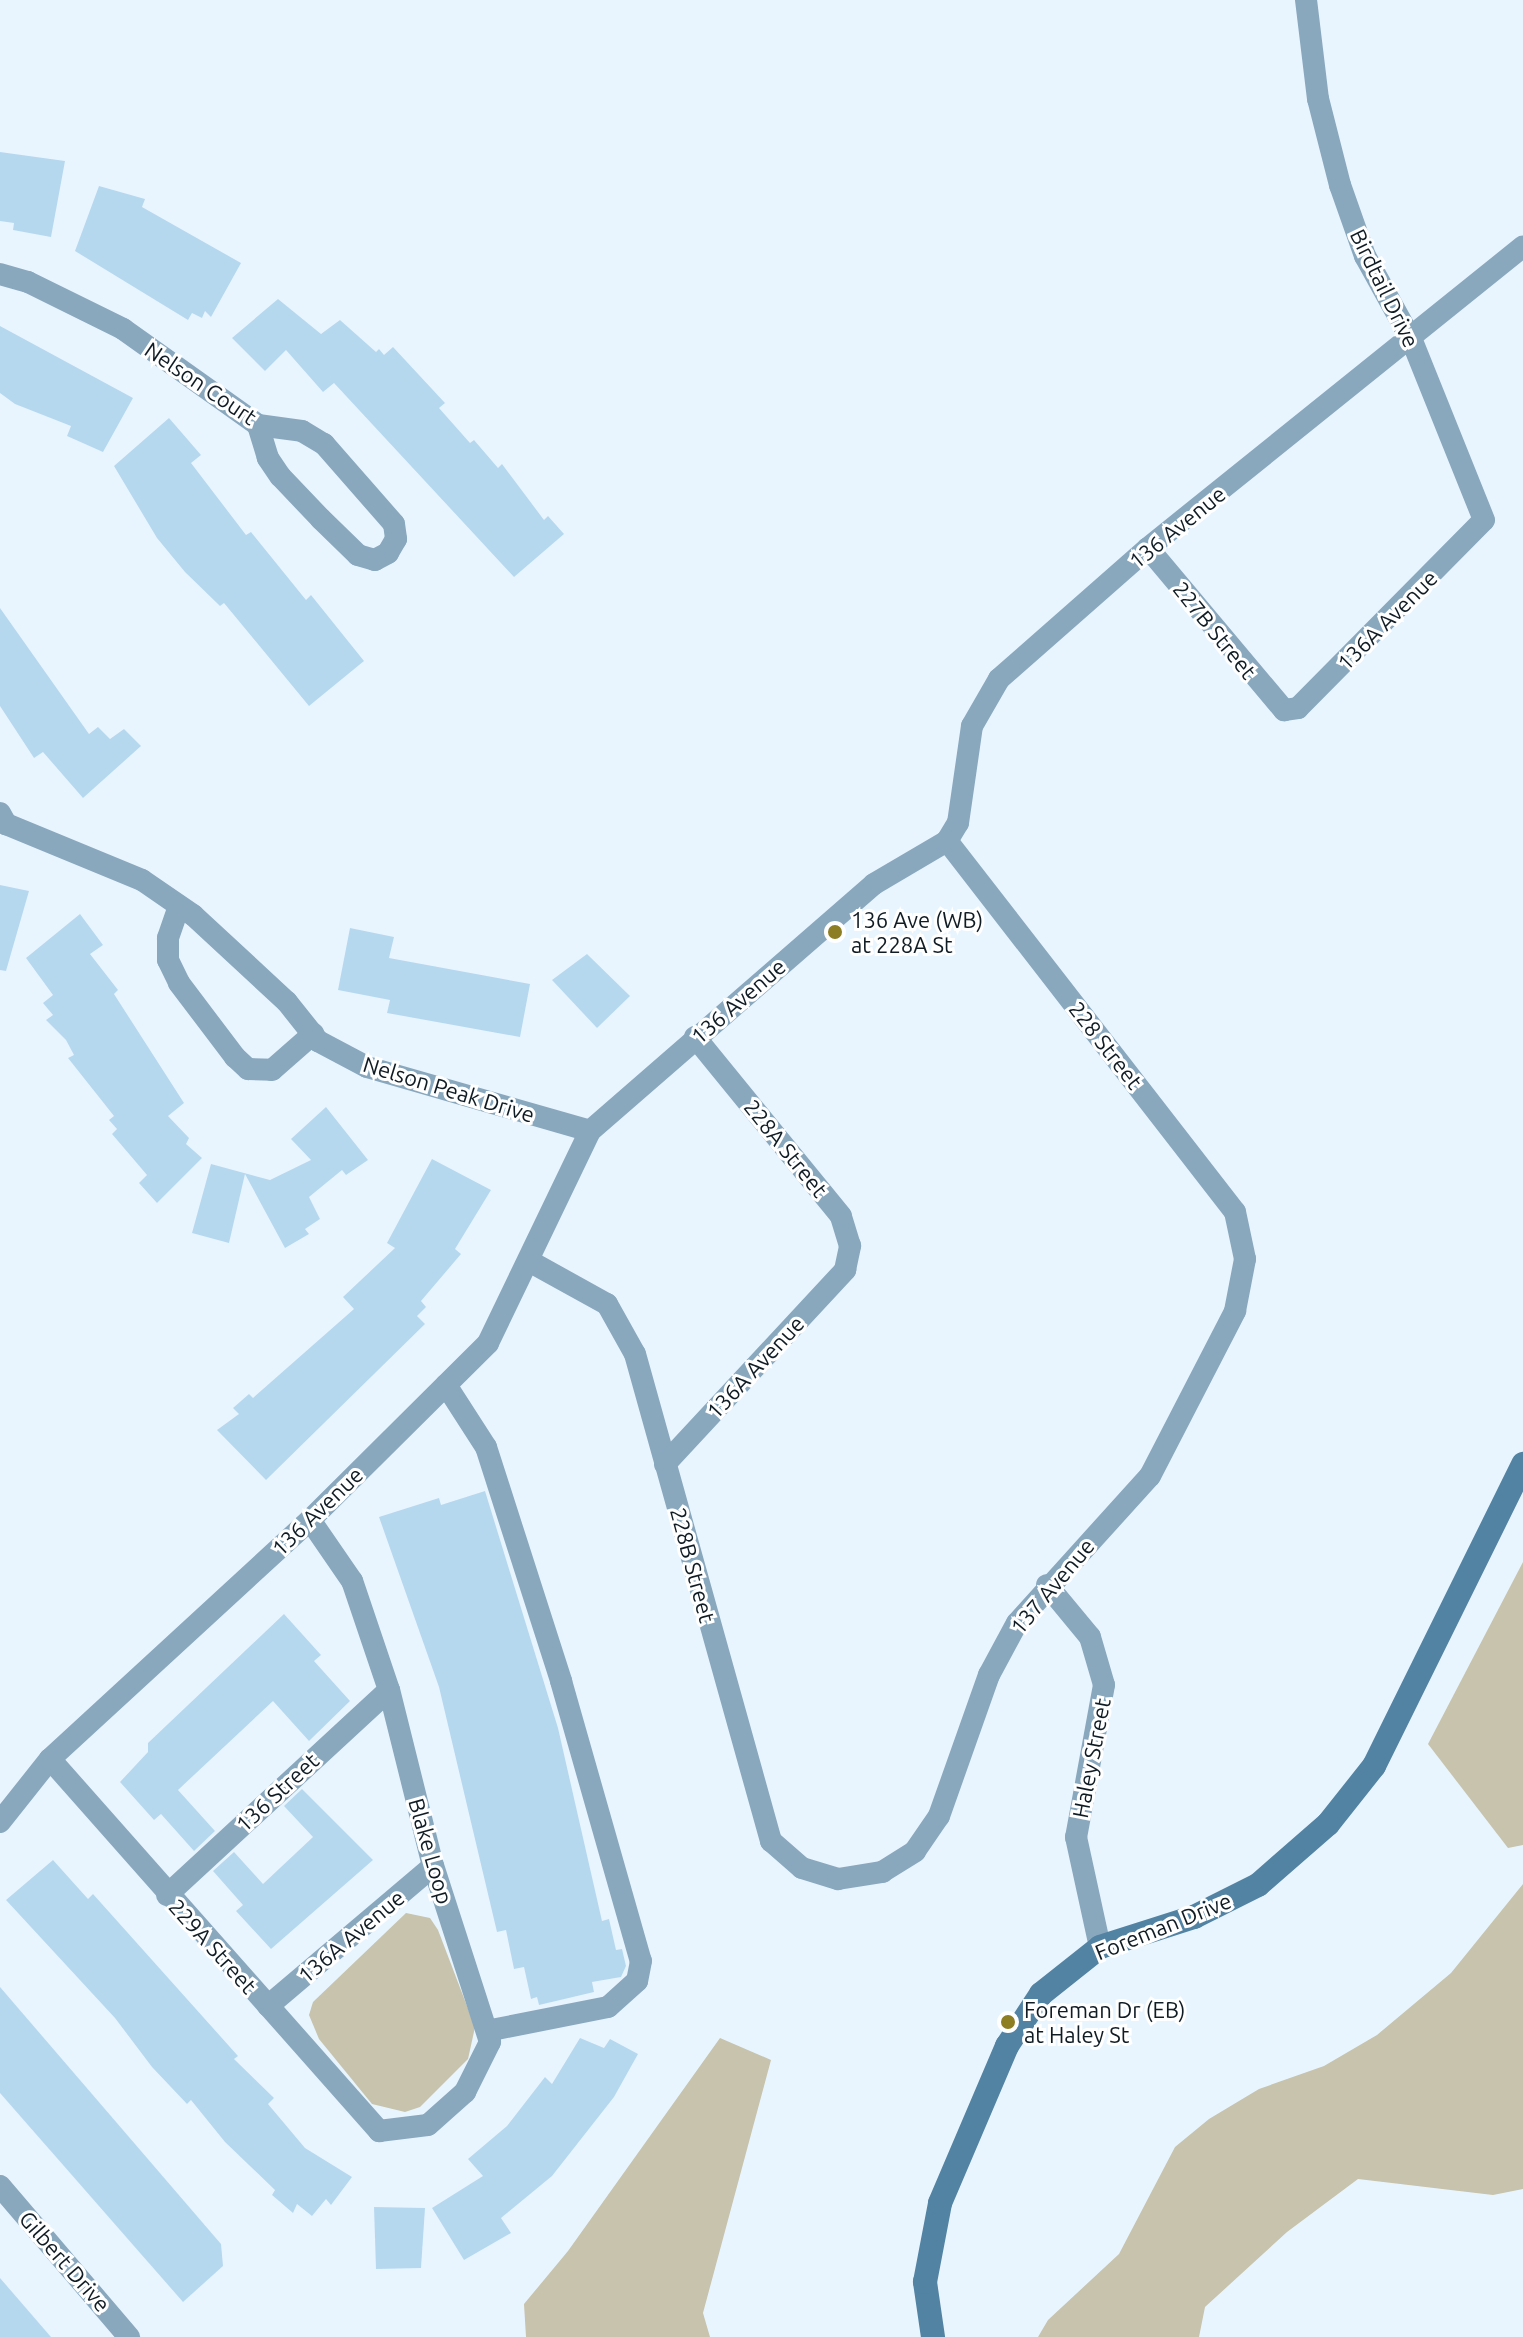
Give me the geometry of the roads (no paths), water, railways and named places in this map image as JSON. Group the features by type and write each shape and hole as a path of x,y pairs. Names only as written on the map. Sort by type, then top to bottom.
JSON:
{"street":[{"name":"Birdtail Drive","path":"1306,0 1318,99 1340,185 1365,256 1412,341 1484,520"},
{"name":"136 Avenue","path":"0,1822 50,1759 310,1520 488,1343 590,1131 874,884 947,841 958,823 972,726 983,700 999,679 1148,548 1412,341 1523,247"},
{"name":"Nelson Court","path":"0,274 28,282 123,329 258,425 302,431 324,444 394,524 396,539 388,553 375,560 358,555 321,519 280,476 268,458 258,425"},
{"name":"136A Avenue","path":"1284,710 1298,708 1484,520"},
{"name":"227B Street","path":"1148,548 1284,710"},
{"name":"Nelson Peak Drive","path":"2,820 142,880 179,906 287,1002 313,1034 367,1067 590,1131"},
{"name":"228 Street","path":"947,841 1235,1212 1245,1259"},
{"path":"179,906 168,938 168,960 179,983 235,1057 248,1069 272,1070 313,1034"},
{"name":"228A Street","path":"695,1037 841,1216 850,1246 845,1270"},
{"name":"137 Avenue","path":"838,1879 882,1872 915,1851 939,1816 989,1675 1017,1623 1047,1585 1150,1476 1235,1311 1245,1259"},
{"name":"228B Street","path":"529,1261 607,1304 635,1354 771,1841 802,1868 838,1879"},
{"name":"136A Avenue","path":"665,1464 845,1270"},
{"path":"446,1385 486,1447 561,1681 641,1961 637,1981 608,2007 487,2031"},
{"name":"Foreman Drive","path":"933,2337 925,2282 940,2203 1001,2061 1041,1994 1100,1947 1194,1917 1258,1885 1328,1824 1374,1766 1523,1464"},
{"name":"Blake Loop","path":"310,1520 352,1581 389,1690 433,1866 487,2031"},
{"name":"Haley Street","path":"1047,1585 1090,1637 1104,1685 1076,1837 1100,1947"},
{"name":"136 Street","path":"167,1895 389,1690"},
{"name":"229A Street","path":"50,1759 167,1895 379,2131 428,2125 465,2092 490,2042 487,2031"},
{"name":"136A Avenue","path":"268,2006 433,1866"},
{"name":"Gilbert Drive","path":"0,2186 129,2337"}],"place":[{"name":"136 Ave (WB) at 228A St","path":"835,932"},
{"name":"Foreman Dr (EB) at Haley St","path":"1008,2022"}]}
